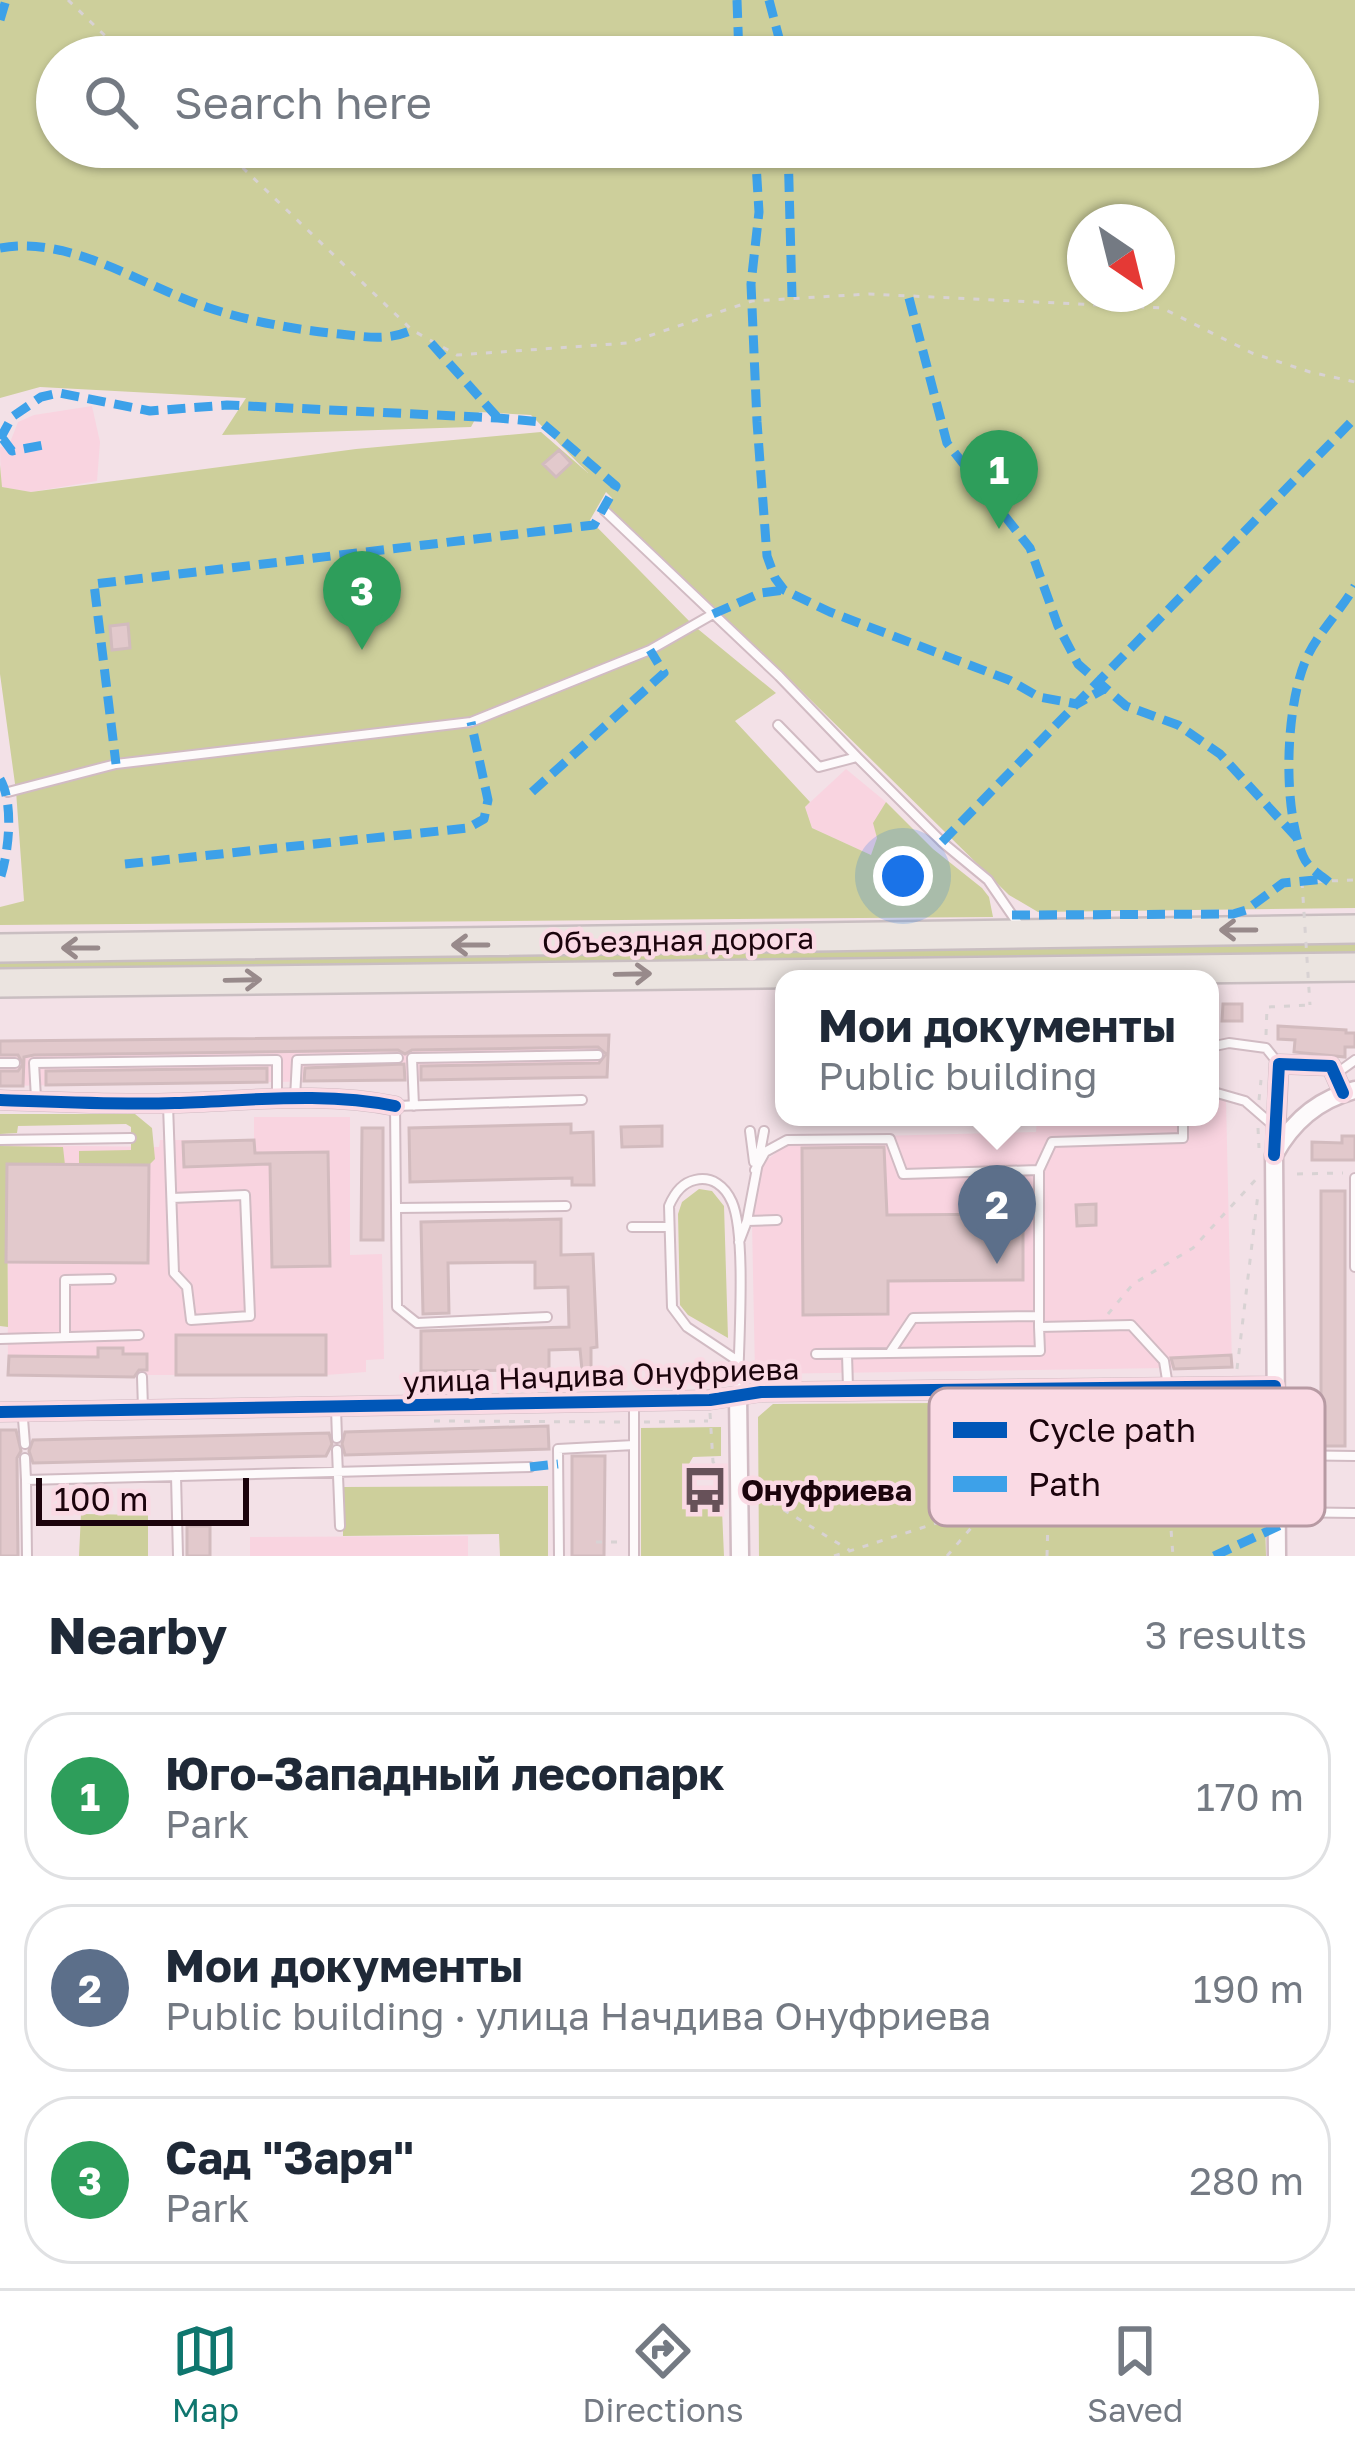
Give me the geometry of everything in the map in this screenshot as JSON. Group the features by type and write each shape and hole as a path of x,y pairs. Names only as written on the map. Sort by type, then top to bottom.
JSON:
{"main road":[{"name":"Объездная дорога","path":"0,949 1355,929"},
{"name":"Объездная дорога","path":"1084,970 1355,967"},
{"name":"Объездная дорога","path":"0,982 775,973"}],"street":[{"path":"1267,1156 1313,1109 1349,1091 1331,1066 1279,1064 1267,1126 1267,1156 1275,1387"},
{"path":"0,1100 368,1100 404,1106"},
{"name":"улица Начдива Онуфриева","path":"1168,1388 1275,1387"},
{"name":"улица Начдива Онуфриева","path":"0,1412 710,1400 738,1395 929,1390"},
{"path":"738,1395 740,1556"},
{"path":"1276,1526 1277,1556"}],"lane":[{"path":"605,511 779,676 942,842 988,880 1022,932"},
{"path":"8,792 116,764 471,722 650,650 713,614"},
{"path":"778,725 819,767 857,757"},
{"path":"1219,1045 1266,1048 1279,1064"},
{"path":"547,1317 417,1323 397,1307 404,1106 412,1058 598,1055"},
{"path":"286,1099 296,1060 398,1058"},
{"path":"36,1102 34,1063 277,1060 286,1099"},
{"path":"1335,1075 1355,1060"},
{"path":"0,1063 15,1063"},
{"path":"1219,1094 1245,1101 1267,1126"},
{"path":"404,1106 582,1100"},
{"path":"168,1103 175,1273 188,1287 191,1320 250,1316 244,1195 172,1198"},
{"path":"816,1354 1040,1351 1039,1170 1052,1142 1184,1138 1183,1126"},
{"path":"750,1131 755,1170"},
{"path":"739,1243 764,1131"},
{"path":"0,1139 131,1138"},
{"path":"755,1170 771,1146 788,1140 890,1139 903,1174 1039,1170"},
{"path":"1354,1178 1355,1267"},
{"path":"738,1361 687,1327 672,1307 668,1227 674,1194 686,1183 712,1180 732,1202 739,1243 738,1395"},
{"path":"398,1208 566,1206"},
{"path":"747,1222 777,1220"},
{"path":"632,1227 668,1227"},
{"path":"65,1336 65,1280 111,1279"},
{"path":"890,1353 913,1318 1131,1325 1164,1361 1168,1388"},
{"path":"0,1339 139,1335"},
{"path":"848,1354 848,1391"},
{"path":"142,1377 143,1409"},
{"path":"634,1401 634,1556"},
{"path":"336,1408 337,1438"},
{"path":"23,1418 25,1444"},
{"path":"559,1556 558,1448 634,1445"},
{"path":"337,1450 340,1526"},
{"path":"1325,1456 1355,1456"},
{"path":"25,1458 27,1556"},
{"path":"26,1480 530,1467"},
{"path":"176,1476 178,1556"},
{"path":"1325,1513 1355,1513"}],"path":[{"path":"68,0 105,36"},
{"path":"243,168 412,330 457,355 628,343 752,301 869,295 1162,308 1252,352 1310,373 1355,382"},
{"path":"1281,1007 1310,1005 1302,882 1355,880"},
{"path":"1267,1126 1267,1156"},
{"path":"1297,1174 1345,1173 1354,1178"},
{"path":"1098,1326 1133,1284 1193,1248 1260,1175 1237,1371"},
{"path":"635,1422 709,1419 712,1462 722,1471 723,1492"},
{"path":"758,1494 850,1551"},
{"path":"834,1556 929,1526"},
{"path":"947,1556 973,1526"},
{"path":"1047,1556 1048,1526"},
{"path":"1171,1526 1173,1556"},
{"path":"596,1542 634,1543"}],"shaded area":[{"path":"92,406 100,442 97,481 31,492 1,487 0,447 9,445 18,422"},
{"path":"846,769 886,802 874,823 877,838 871,855 812,828 805,807"},
{"path":"609,1035 607,1077 0,1086 0,1041"},
{"path":"1219,1100 1226,1100 1232,1367 755,1374 752,1223 762,1164 794,1138 1036,1132 1036,1126 1219,1126"},
{"path":"254,1117 350,1117 350,1255 382,1254 384,1359 366,1360 366,1372 326,1375 8,1375 7,1145 159,1147 160,1140 254,1140"},
{"path":"468,1536 468,1556 250,1556 250,1537"}],"green space":[{"path":"0,0 1355,0 1355,908 1038,912 1009,895 761,651 756,660 606,517 612,498 606,492 590,520 693,625 776,693 735,721 810,802 805,807 812,828 871,855 877,838 873,823 886,802 933,849 982,888 993,917 0,925 0,907 24,901 16,791 0,674 0,465 2,487 31,492 356,449 541,432 588,473 531,415 479,412 471,427 222,435 246,398 40,387 0,398"},
{"path":"1355,943 1355,958 0,968 0,954"},
{"path":"0,1114 135,1114 152,1128 155,1159 149,1165 79,1165 79,1151 131,1150 131,1127 18,1126 17,1133 0,1134"},
{"path":"0,1146 63,1147 65,1165 7,1165 8,1327 0,1326"},
{"path":"699,1189 712,1191 724,1206 728,1338 688,1315 680,1305 678,1214 682,1202"},
{"path":"929,1403 929,1526 1265,1526 1266,1556 759,1556 758,1417 773,1404"},
{"path":"721,1427 721,1456 693,1457 686,1469 689,1500 698,1508 722,1510 724,1556 641,1556 641,1428"},
{"path":"548,1486 548,1556 500,1556 499,1534 343,1536 343,1487"},
{"path":"81,1514 148,1515 148,1556 79,1556"}],"building":[{"path":"559,450 571,463 556,477 543,464"},
{"path":"128,624 130,648 112,650 110,626"},
{"path":"1223,1004 1242,1004 1242,1021 1222,1021"},
{"path":"1278,1026 1346,1030 1355,1033 1355,1047 1345,1047 1345,1057 1294,1052 1295,1040 1278,1039"},
{"path":"609,1035 607,1077 421,1080 421,1066 599,1063 606,1054 598,1047 412,1050 405,1054 398,1050 34,1055 24,1057 23,1086 0,1086 0,1071 18,1071 23,1064 18,1055 0,1055 0,1041"},
{"path":"404,1064 405,1080 304,1081 305,1068"},
{"path":"267,1068 267,1082 46,1085 46,1071"},
{"path":"571,1124 571,1133 593,1132 594,1185 572,1185 572,1178 410,1182 409,1128"},
{"path":"662,1126 662,1146 622,1147 621,1127"},
{"path":"362,1128 383,1128 383,1240 361,1240"},
{"path":"1342,1136 1355,1136 1355,1160 1312,1160 1312,1142 1342,1143"},
{"path":"254,1140 255,1153 328,1152 330,1266 272,1267 270,1164 184,1167 183,1142"},
{"path":"884,1147 887,1215 1023,1214 1023,1280 888,1281 888,1314 803,1315 802,1148"},
{"path":"7,1164 149,1165 148,1263 6,1262"},
{"path":"1321,1191 1345,1191 1345,1446 1325,1446 1325,1388 1321,1388"},
{"path":"1096,1204 1096,1225 1077,1226 1076,1205"},
{"path":"561,1219 561,1255 593,1254 597,1347 591,1348 591,1370 582,1370 580,1349 549,1350 549,1370 421,1371 421,1331 569,1327 568,1287 535,1288 535,1262 448,1263 449,1313 423,1314 421,1222"},
{"path":"176,1335 326,1335 326,1375 176,1375"},
{"path":"98,1348 147,1354 147,1370 139,1370 134,1377 8,1375 9,1356 98,1357"},
{"path":"1231,1355 1232,1367 1174,1369 1171,1358"},
{"path":"548,1426 549,1449 345,1455 342,1444 345,1432"},
{"path":"0,1430 16,1430 21,1451 17,1458 18,1556 0,1556"},
{"path":"329,1433 332,1444 326,1456 33,1463 29,1451 33,1440"},
{"path":"572,1456 605,1456 604,1556 572,1556"},
{"path":"187,1526 210,1526 210,1556 187,1556"}],"marked path":[{"path":"0,20 6,0"},
{"path":"737,0 738,36"},
{"path":"769,0 778,36"},
{"path":"756,168 759,212 751,284 757,422 767,556 775,578 784,590 830,612 1009,680 1039,697 1077,704 1104,689"},
{"path":"789,168 792,297"},
{"path":"0,248 25,246 75,254 195,303 266,323 368,337 412,330"},
{"path":"909,298 947,443 1030,548 1058,626 1078,664 1126,706 1178,725 1220,754 1297,838"},
{"path":"431,343 498,418"},
{"path":"0,439 12,417 41,397 59,393 150,411 227,405 498,418 541,422 616,486 594,525 94,584 116,764"},
{"path":"942,842 1355,418"},
{"path":"3,439 12,451 49,444"},
{"path":"1329,882 1308,864 1296,835 1289,784 1291,727 1308,655 1355,586"},
{"path":"713,614 761,593 784,590"},
{"path":"532,792 664,673 650,650"},
{"path":"125,864 468,828 484,819 488,800 471,722"},
{"path":"0,779 9,828 0,879"},
{"path":"1012,915 1233,914 1283,883 1325,879"},
{"path":"530,1467 558,1464"},
{"path":"1272,1526 1277,1529"},
{"path":"1214,1556 1279,1526"}],"cycle path":[{"path":"1274,1155 1279,1064 1331,1066 1343,1093"},
{"path":"0,1100 153,1104 313,1098 395,1106"},
{"path":"1104,1388 1275,1386"},
{"path":"0,1412 710,1400 761,1392 929,1390"}],"place":[{"name":"Юго-Западный лесопарк","path":"999,529"},
{"name":"Сад \"Заря\"","path":"362,650"},
{"name":"Мои документы","path":"997,1264"},
{"name":"Онуфриева","path":"705,1490"}]}
